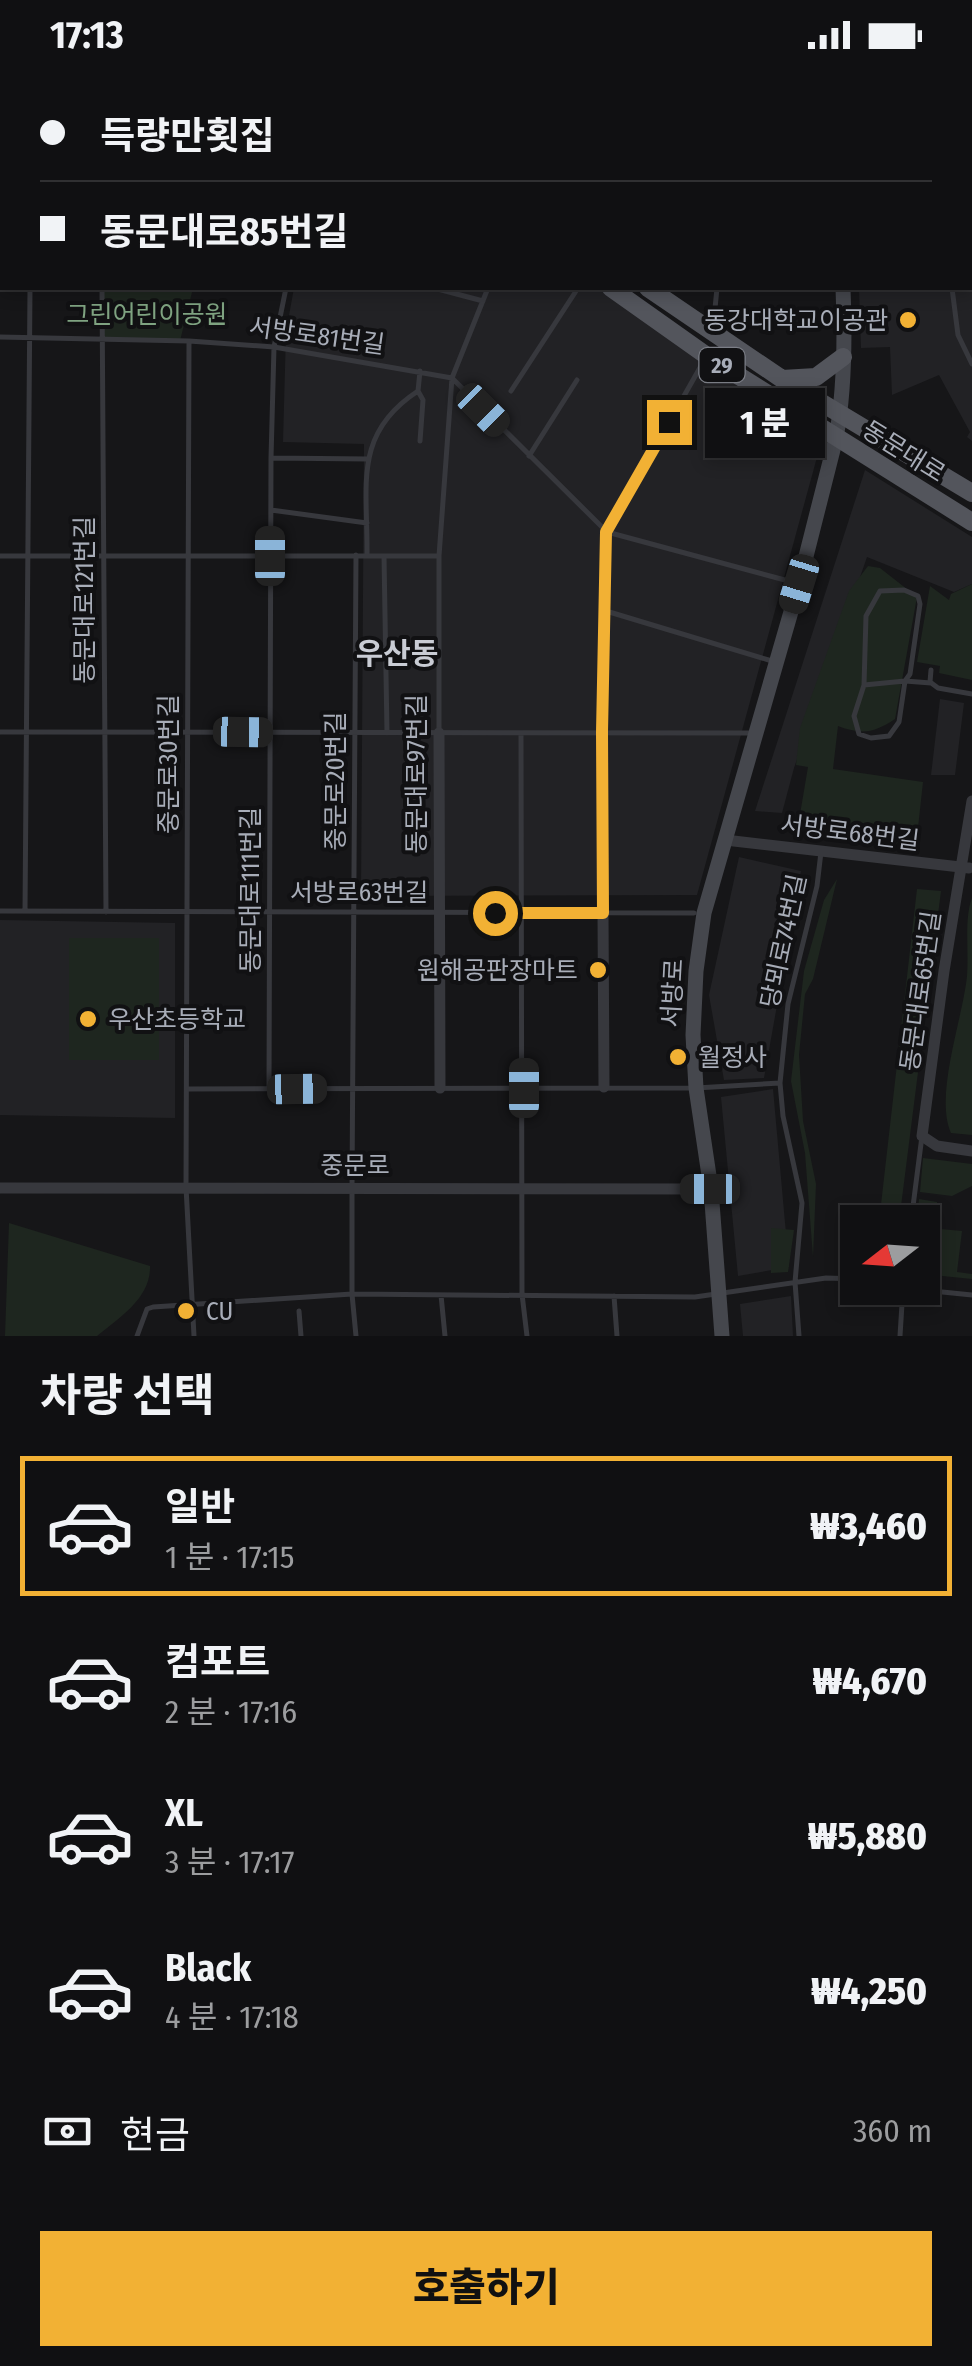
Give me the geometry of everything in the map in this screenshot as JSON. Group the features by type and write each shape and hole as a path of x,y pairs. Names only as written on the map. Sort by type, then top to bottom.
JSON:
{"main road":[{"name":"동문대로","path":"614,290 707,356 972,522"},
{"name":"동문대로","path":"651,290 782,379 972,493"},
{"name":"서방로","path":"722,1336 710,1189 696,1088 696,971 704,913 799,584 836,438 843,357 842,290"},
{"path":"782,379 816,376 843,357"}],"street":[{"name":"동문대로97번길","path":"439,733 440,1088"},
{"name":"동문대로65번길","path":"922,1136 967,868 972,801"},
{"name":"서방로68번길","path":"725,840 967,868"},
{"path":"603,913 604,1087"},
{"path":"922,1136 938,1146 972,1151"},
{"name":"중문로","path":"0,1188 710,1189"}],"lane":[{"path":"25,912 30,290"},
{"name":"동문대로121번길","path":"102,290 106,912"},
{"name":"동문대로111번길","path":"270,1089 271,458 274,347 286,290"},
{"path":"442,290 482,300"},
{"name":"동문대로97번길","path":"439,733 440,556 452,378 487,290"},
{"path":"511,391 577,290"},
{"path":"713,332 718,290"},
{"path":"952,290 958,336 972,364"},
{"name":"서방로81번길","path":"0,337 274,347 452,378"},
{"name":"중문로30번길","path":"189,341 186,1188 194,1336"},
{"path":"603,913 606,532 707,356"},
{"path":"420,371 420,442"},
{"path":"452,378 606,532 799,584"},
{"path":"528,456 578,380"},
{"path":"367,555 368,459 374,436 388,416 418,391"},
{"path":"271,458 368,459"},
{"path":"270,510 367,523"},
{"name":"중문로20번길","path":"356,555 352,1088 352,1294 356,1336"},
{"path":"384,555 387,733"},
{"path":"0,556 440,556"},
{"path":"904,590 918,596 910,674 899,722 888,736 859,734 854,716 864,684 866,616 880,591 904,590"},
{"path":"606,611 775,662"},
{"path":"930,670 932,683"},
{"path":"864,684 906,680 972,694"},
{"path":"0,732 754,733"},
{"path":"521,733 522,1294 526,1336"},
{"name":"당뫼로74번길","path":"798,1336 795,1282 802,1203 780,1083 788,1004 817,886 821,852"},
{"name":"서방로63번길","path":"0,911 694,913"},
{"path":"187,1090 696,1088 780,1083"},
{"path":"913,1205 922,1136"},
{"path":"137,1336 147,1309 191,1304 352,1294 717,1294 795,1282 840,1280"},
{"path":"940,1292 972,1295"},
{"path":"441,1295 445,1336"},
{"path":"614,1296 618,1336"},
{"path":"900,1336 902,1305"},
{"path":"299,1311 301,1336"}],"shaded area":[{"path":"294,290 605,290 822,439 697,895 361,896 364,444 283,442 286,332"},
{"path":"859,290 972,290 972,441 939,375 892,395 890,347 861,348"},
{"path":"865,470 972,537 972,584 954,592 867,557 782,813 755,811"},
{"path":"940,699 964,703 955,775 931,775"},
{"path":"739,857 801,871 764,1078 724,1080 709,995"},
{"name":"우산초등학교","path":"0,920 175,923 175,1118 0,1115"},
{"path":"773,1089 789,1267 738,1276 721,1097"},
{"path":"791,1296 793,1336 743,1336 740,1304"}],"green space":[{"name":"그린어린이공원","path":"102,290 193,290 180,341 102,339"},
{"path":"868,566 880,568 917,597 895,719 868,731 838,726 833,769 923,782 916,846 872,841 870,844 797,832 808,767 796,765 800,728 849,591"},
{"path":"972,584 972,680 939,673 940,666 917,662 930,586 949,600 951,594"},
{"path":"837,879 813,979 805,994 799,1055 803,1121 816,1184 813,1257 805,1153 791,1081 804,971 824,900"},
{"path":"917,889 941,891 901,1205 881,1205"},
{"path":"972,898 972,1135 951,1133 946,1098 967,976 967,925"},
{"path":"69,938 159,938 159,1060 69,1060"},
{"path":"923,1158 972,1164 972,1186 952,1196 920,1192"},
{"path":"919,1199 937,1205 918,1205"},
{"path":"9,1223 150,1266 145,1288 124,1314 97,1336 5,1336"},
{"path":"771,1228 794,1230 788,1272 771,1273"},
{"path":"940,1229 962,1231 957,1272 972,1274 972,1279 940,1276"}],"place":[{"name":"동강대학교이공관","path":"908,320"},
{"name":"원해공판장마트","path":"598,970"},
{"name":"우산초등학교","path":"88,1019"},
{"name":"월정사","path":"678,1057"},
{"name":"CU","path":"186,1311"}],"district":[{"name":"우산동","path":"397,654"}],"route":[{"path":"495,913 603,913 606,532 669,422"}]}
